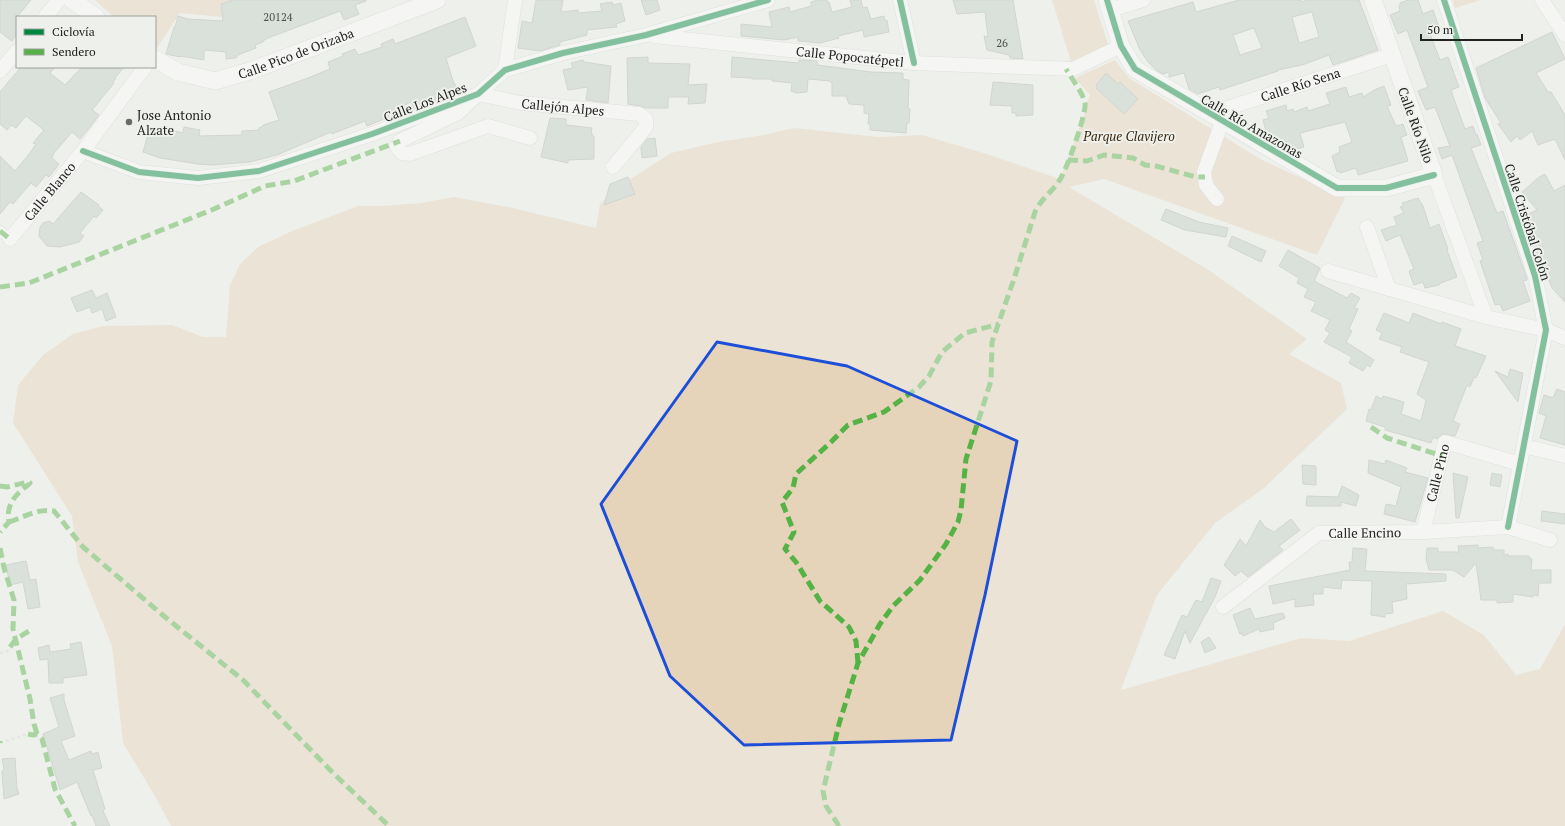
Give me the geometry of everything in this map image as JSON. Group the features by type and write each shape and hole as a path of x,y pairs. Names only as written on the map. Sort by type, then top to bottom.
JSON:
{"street":[{"path":"46,16 59,0"},
{"path":"72,0 95,16"},
{"name":"Calle Pico de Orizaba","path":"156,59 178,72 215,81 253,70 437,0"},
{"path":"505,70 515,0"},
{"name":"Calle Los Alpes","path":"83,151 139,172 198,178 259,171 372,134 478,94 505,70 563,53 646,35 768,0"},
{"path":"900,0 914,63"},
{"path":"1109,5 1143,0"},
{"name":"Calle Río Nilo","path":"1373,0 1434,175 1486,317"},
{"name":"Calle Cristóbal Colón","path":"1444,0 1535,276 1546,330 1508,527"},
{"path":"1542,0 1565,36"},
{"name":"Calle Río Amazonas","path":"1109,5 1121,46 1135,70 1337,188 1386,188 1434,175"},
{"name":"Calle Popocatépetl","path":"646,35 914,63 1073,69 1121,46"},
{"path":"0,71 16,52"},
{"name":"Calle Río Sena","path":"1215,118 1392,55"},
{"name":"Calle Blanco","path":"5,235 83,151 144,68"},
{"path":"478,94 458,113 400,142 398,147 402,153 410,154 488,126 530,138"},
{"name":"Callejón Alpes","path":"478,94 521,103 639,114 646,119 646,127 613,168"},
{"path":"1215,118 1204,172 1206,185 1217,199"},
{"path":"1367,227 1389,289"},
{"path":"1328,271 1486,317 1546,330 1565,338"},
{"name":"Calle Pino","path":"1424,532 1446,442 1520,464"},
{"path":"1524,446 1565,456"},
{"path":"1508,527 1550,540"},
{"name":"Calle Encino","path":"1223,607 1319,533 1424,532 1508,527"}],"path":[{"path":"0,654 8,651 10,647"},
{"path":"0,743 28,734"}],"highlighted area":[{"path":"717,342 847,366 1017,441 985,595 951,740 744,745 670,676 601,504"}],"green space":[{"path":"95,0 292,0 222,17 180,13 156,49 156,16 113,16"},
{"path":"1052,0 1094,0 1109,47 1072,65"},
{"path":"1453,0 1481,0 1455,8"},
{"name":"Parque Clavijero","path":"1115,60 1129,78 1262,160 1345,198 1317,255 1104,179 1069,187 1207,269 1307,339 1289,354 1341,383 1347,409 1263,489 1215,523 1157,595 1121,690 1301,638 1349,641 1443,611 1484,635 1516,675 1540,669 1565,624 1565,826 171,826 123,743 112,646 78,562 72,516 13,423 18,385 43,355 73,334 103,326 172,325 203,337 226,337 230,285 240,264 258,247 292,231 358,206 421,203 454,197 513,208 596,228 600,204 624,183 671,153 718,142 764,135 794,128 878,137 922,135 987,154 1060,179 1085,113 1086,104 1090,95 1075,78"}],"building":[{"path":"0,0 31,0 18,16 16,16 16,35 12,41 0,32"},
{"path":"233,0 366,1 355,5 359,14 344,20 340,11 268,38 255,45 256,48 238,55 236,58 226,59 226,52 204,50 204,60 166,54 178,16 188,19 223,21 221,4"},
{"path":"536,0 563,0 561,12 578,10 578,13 602,11 600,4 612,2 613,5 621,3 625,21 616,24 617,27 587,30 587,35 560,42 560,45 540,51 518,48 522,21 532,23"},
{"path":"641,0 657,0 660,10 646,15"},
{"path":"827,0 832,12 852,7 850,0 861,0 863,8 867,7 871,19 884,16 885,21 887,20 889,32 864,37 863,30 838,36 839,38 820,43 798,41 798,37 784,40 741,36 741,24 772,27 769,12 789,7 790,12 811,6 811,2"},
{"path":"953,0 1013,0 1023,59 1010,58 1009,55 987,50 984,36 988,37 985,12 957,14"},
{"path":"1239,0 1301,0 1302,2 1306,0 1359,0 1378,50 1333,65 1329,55 1302,65 1278,70 1220,90 1219,87 1198,94 1189,89 1184,73 1169,77 1169,72 1163,74 1156,70 1148,62 1140,50 1128,21 1193,2 1196,12","holes":["1312,12 1319,37 1299,43 1292,17","1254,28 1262,48 1240,55 1233,35"]},
{"path":"1408,0 1418,0 1423,14 1433,10 1440,30 1430,34 1440,60 1448,57 1459,87 1451,90 1465,129 1473,126 1481,145 1471,148 1497,213 1503,211 1527,278 1527,280 1523,281 1530,301 1503,311 1500,304 1495,305 1480,261 1483,260 1477,243 1483,241 1452,155 1442,159 1438,148 1450,146 1435,107 1426,110 1418,91 1428,87 1407,30 1398,34 1390,15 1400,11 1400,3"},
{"path":"465,17 476,46 446,58 453,81 459,92 414,109 411,102 388,113 389,117 367,126 365,121 332,134 331,132 277,155 250,162 211,165 198,164 160,158 143,152 148,134 151,135 156,127 183,133 184,127 200,130 199,136 242,135 242,131 259,130 259,128 263,125 279,120 269,92 330,69 328,62 355,49 358,55 382,47 381,44 393,39 395,44"},
{"path":"1552,32 1565,59 1536,73 1548,92 1551,92 1565,115 1565,160 1555,139 1538,145 1532,131 1520,140 1517,136 1511,142 1498,124 1501,123 1485,98 1476,68"},
{"path":"648,57 648,63 690,64 688,85 707,84 705,103 688,104 689,97 668,97 668,108 645,108 628,104 627,58"},
{"path":"732,57 799,63 799,60 817,61 817,65 871,72 903,73 903,79 909,80 908,109 910,109 909,123 907,123 906,133 870,130 870,124 868,124 869,114 864,113 864,105 849,104 846,96 832,96 832,83 830,81 808,79 807,92 797,93 791,91 792,83 772,81 772,79 731,77"},
{"path":"583,60 584,62 611,66 608,103 586,100 588,87 568,90 563,70 573,68 571,63"},
{"path":"20,68 54,68 50,73 65,85 81,68 123,68 115,78 114,83 92,110 99,115 90,127 80,139 72,132 54,153 52,158 59,164 49,177 46,175 36,187 31,183 13,204 10,202 0,214 0,156 15,171 30,153 36,144 33,143 44,130 26,116 16,128 11,125 7,130 0,124 0,92"},
{"path":"1106,73 1118,84 1120,82 1138,99 1124,114 1096,88 1097,84"},
{"path":"993,82 1033,85 1033,115 1016,116 1016,113 1012,113 1012,106 990,105"},
{"path":"1384,86 1391,105 1387,106 1396,126 1403,124 1407,135 1401,137 1408,161 1358,175 1356,168 1340,173 1340,171 1337,172 1332,156 1340,152 1339,147 1352,142 1345,122 1300,133 1304,147 1292,150 1290,149 1287,141 1282,144 1267,135 1263,120 1269,118 1266,111 1286,105 1287,111 1293,109 1294,112 1307,107 1308,111 1330,104 1326,93 1346,87 1349,97 1362,93 1363,97"},
{"path":"550,118 566,119 566,125 592,128 591,133 592,136 594,136 594,159 568,160 568,163 541,157"},
{"path":"655,138 657,156 642,158 641,147 647,139"},
{"path":"1545,174 1554,191 1565,185 1565,302 1552,288 1546,273 1543,274 1524,216 1537,210 1522,192 1539,177"},
{"path":"628,177 635,194 604,205 610,184"},
{"path":"81,192 99,205 98,206 103,210 96,218 94,216 80,233 84,236 79,242 60,247 47,246 39,236 40,227 43,223 49,221 53,224"},
{"path":"1418,198 1423,206 1430,228 1439,224 1457,277 1439,285 1425,288 1423,282 1414,285 1409,271 1414,269 1400,235 1386,241 1381,230 1397,225 1394,217 1404,213 1400,207 1403,206 1402,203"},
{"path":"1166,209 1199,222 1228,228 1226,237 1185,230 1161,220"},
{"path":"1232,236 1266,251 1261,262 1228,246"},
{"path":"1288,250 1320,268 1314,281 1347,298 1351,293 1360,298 1354,308 1358,309 1349,329 1352,331 1346,342 1374,360 1370,367 1367,365 1363,371 1349,363 1352,357 1324,342 1330,333 1325,330 1330,320 1311,311 1316,302 1304,297 1308,289 1297,283 1299,278 1279,266"},
{"path":"92,290 96,298 107,293 116,317 106,321 102,309 92,313 90,307 77,312 71,298"},
{"path":"1384,313 1409,323 1413,313 1441,324 1442,322 1461,329 1455,346 1486,356 1476,378 1474,377 1470,387 1467,385 1453,421 1460,424 1455,436 1442,434 1437,439 1433,437 1431,443 1385,430 1385,427 1366,421 1369,409 1371,410 1376,396 1382,399 1383,396 1404,402 1401,414 1421,421 1426,400 1417,394 1429,362 1400,352 1402,347 1379,339 1382,333 1376,330"},
{"path":"1510,369 1523,373 1518,402 1495,371 1508,377"},
{"path":"1557,389 1565,392 1565,445 1540,438 1546,416 1539,413 1544,395 1553,398"},
{"path":"1369,460 1385,464 1386,460 1407,468 1405,472 1428,478 1415,522 1384,514 1386,504 1396,506 1401,487 1368,473"},
{"path":"1302,465 1316,466 1316,485 1303,484"},
{"path":"1453,473 1468,477 1459,518 1456,518"},
{"path":"1492,473 1502,475 1500,487 1490,485"},
{"path":"1342,486 1359,495 1356,506 1341,502 1341,506 1306,506 1307,496 1338,497"},
{"path":"1542,511 1565,514 1565,524 1541,521"},
{"path":"1291,519 1300,530 1279,546 1283,550 1248,577 1241,571 1235,576 1224,565 1240,539 1246,546 1260,520 1265,527 1274,532"},
{"path":"1478,545 1478,548 1493,547 1493,550 1504,550 1504,555 1508,554 1508,556 1529,556 1529,558 1532,559 1531,570 1551,570 1551,583 1539,583 1538,596 1534,595 1533,597 1513,594 1513,602 1497,603 1497,600 1481,600 1476,563 1464,577 1453,570 1429,570 1426,558 1427,548 1438,548 1438,552 1459,552 1458,546"},
{"path":"1353,548 1367,549 1365,571 1446,574 1446,581 1406,584 1407,599 1392,602 1393,613 1385,614 1385,617 1371,615 1372,581 1342,580 1341,589 1323,587 1323,594 1313,594 1314,605 1295,607 1295,599 1273,604 1269,586 1350,570 1349,562 1352,562"},
{"path":"26,561 30,580 36,579 40,607 28,609 23,582 10,585 6,565"},
{"path":"1211,578 1221,581 1215,597 1190,643 1185,631 1175,659 1164,655 1182,615 1187,617 1196,600 1202,602"},
{"path":"1250,608 1255,619 1283,613 1285,618 1273,623 1274,629 1260,632 1259,629 1243,636 1242,633 1240,634 1233,615"},
{"path":"1209,637 1216,648 1205,653 1201,642"},
{"path":"81,642 87,675 63,678 63,683 49,683 48,659 40,660 38,648 49,645 50,652 71,649 70,644"},
{"path":"64,694 64,700 75,736 61,741 69,760 91,751 92,754 98,752 102,768 93,770 105,809 103,811 110,826 96,826 77,782 60,790 43,734 59,727 50,698"},
{"path":"15,758 17,788 19,794 4,799 2,771 4,770 2,759"}],"marked path":[{"path":"839,826 826,806 823,791 839,724 858,663 880,624 893,606 920,580 946,544 958,522 961,510 966,459 991,381 992,342 1035,212 1062,175 1071,155 1083,118 1085,109 1084,99 1080,90 1066,69"},
{"path":"0,287 29,283 214,209 265,186 294,181 400,141"},
{"path":"1068,160 1087,161 1104,155 1133,158 1145,165 1156,166 1196,177 1205,177"},
{"path":"0,231 10,239"},
{"path":"858,663 856,641 849,627 820,601 796,562 785,549 794,532 782,502 793,488 796,474 848,425 884,412 919,387 929,376 942,352 965,333 999,324"},
{"path":"1371,427 1387,438 1442,456"},
{"path":"0,486 7,487 28,482 30,483 13,499 9,508 9,522 0,532"},
{"path":"9,522 37,512 48,510 54,511 83,547 165,617 243,680 335,775 389,826"},
{"path":"0,548 4,568 14,600 13,629 37,734"},
{"path":"10,647 16,639 29,631"},
{"path":"28,734 37,734 42,739 55,789 75,826"}],"cycle path":[{"path":"83,151 139,172 198,178 259,171 372,134 478,94 505,70 563,53 646,35 768,0"},
{"path":"900,0 914,63"},
{"path":"1107,0 1121,46 1135,69 1337,188 1386,188 1434,175"},
{"path":"1444,0 1535,276 1546,330 1508,527"}],"place":[{"name":"Jose Antonio Alzate","path":"129,122"}]}
